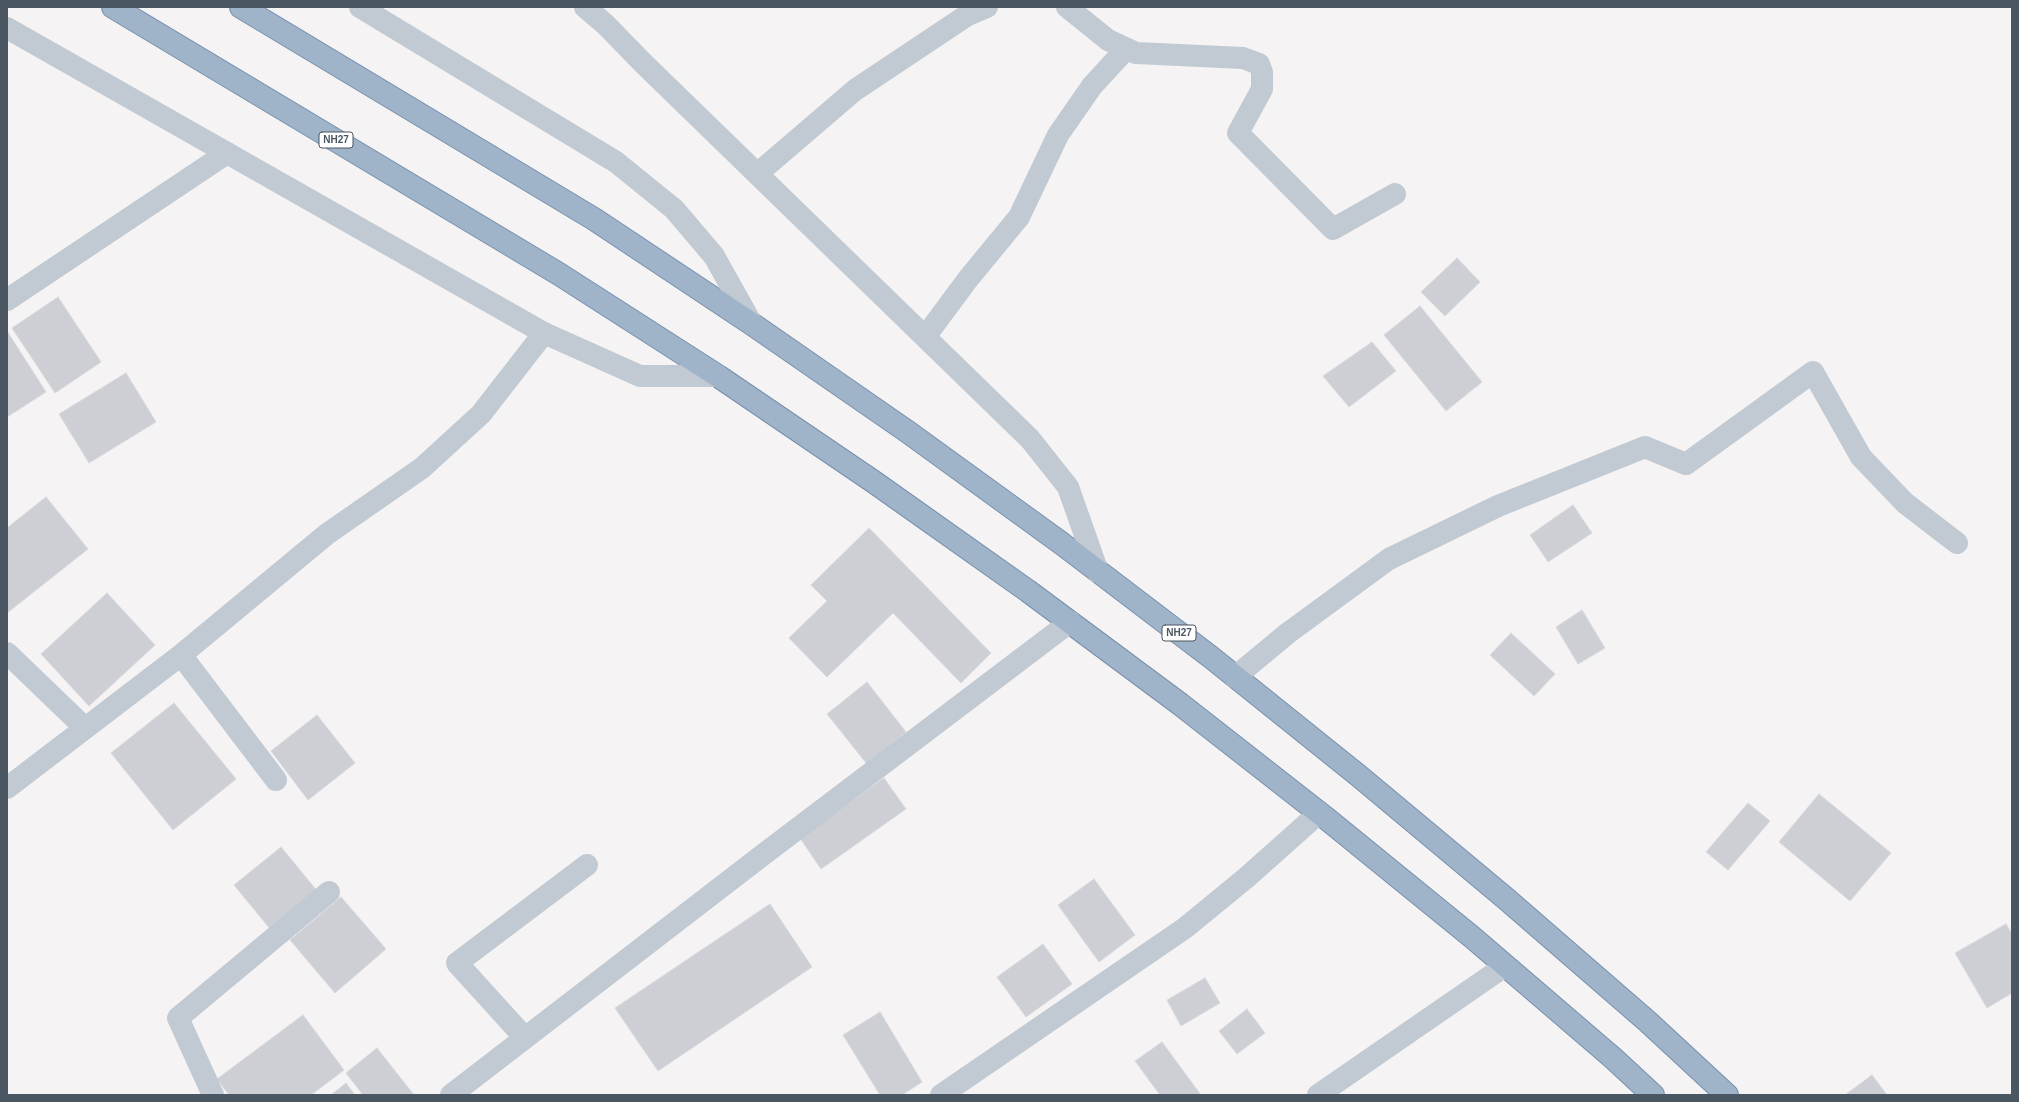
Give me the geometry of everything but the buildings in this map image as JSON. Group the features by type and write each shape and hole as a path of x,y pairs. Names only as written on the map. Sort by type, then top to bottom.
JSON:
{"highway":[{"name":"NH27","path":"113,7 559,274 718,376 874,482 1070,622 1180,704 1319,813 1614,1058 1653,1095"},
{"name":"NH27","path":"241,7 594,219 752,324 908,432 1098,572 1235,677 1359,776 1504,897 1647,1021 1727,1095"}],"street":[{"path":"360,7 616,162 645,185 674,209 714,256 752,324"},
{"path":"585,7 1030,439 1068,487 1098,572"},
{"path":"757,174 855,90 962,12 987,7"},
{"path":"1067,7 1108,40 1136,53 1243,58 1259,64 1262,72 1262,88 1238,133 1333,229 1394,194"},
{"path":"7,28 544,333 640,376 718,376"},
{"path":"925,337 968,279 1019,217 1058,135 1092,86 1126,49"},
{"path":"7,300 227,153"},
{"path":"7,788 182,655 327,534 422,468 481,414 544,333"},
{"path":"1235,677 1288,633 1390,559 1498,506 1645,447 1686,464 1813,372 1861,457 1905,503 1957,543"},
{"path":"451,1095 1070,622"},
{"path":"7,653 85,728"},
{"path":"182,655 276,780"},
{"path":"941,1095 1184,928 1246,878 1319,813"},
{"path":"526,1038 457,963 586,865"},
{"path":"213,1095 178,1018 329,892"},
{"path":"1318,1095 1505,966"}]}
